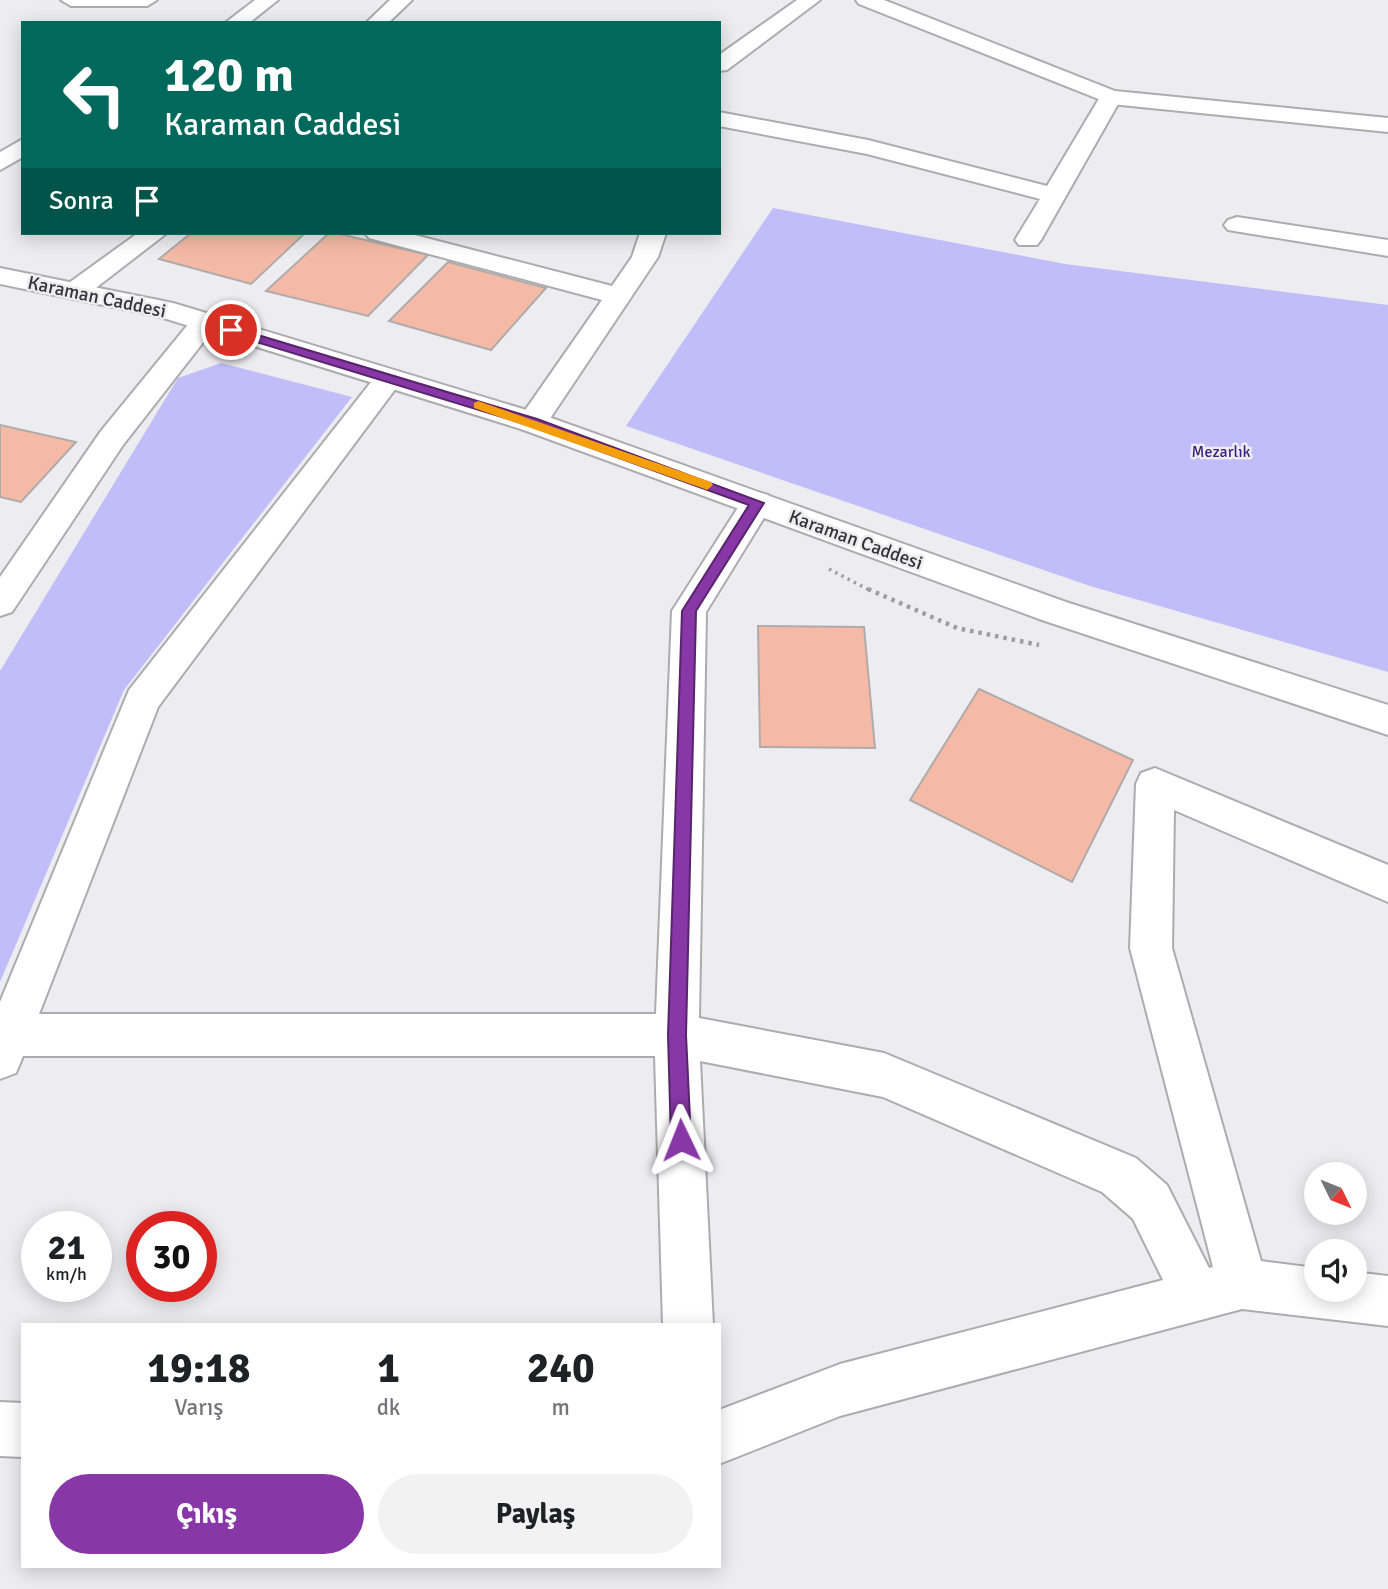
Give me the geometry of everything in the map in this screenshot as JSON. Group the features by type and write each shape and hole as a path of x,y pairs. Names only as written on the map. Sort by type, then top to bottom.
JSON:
{"street":[{"path":"71,0 147,0"},
{"path":"238,21 268,0"},
{"path":"378,21 402,0"},
{"path":"721,64 810,0"},
{"path":"866,0 1111,97 1388,125"},
{"path":"1028,240 1111,97"},
{"path":"721,120 868,147 1054,195"},
{"path":"1237,225 1388,248"},
{"path":"75,291 151,235"},
{"path":"386,235 619,296"},
{"path":"532,422 645,257 652,235"},
{"name":"Karaman Caddesi","path":"0,276 163,309 532,422 1054,611 1388,719"},
{"path":"0,603 113,438 205,322"},
{"path":"388,378 142,700 5,1046 677,1035 884,1075 1119,1175 1150,1202 1220,1290"},
{"path":"688,1323 677,1035 689,611 757,503"},
{"path":"1220,1290 1151,948 1155,784 1388,884"},
{"path":"721,1436 840,1390 1220,1290 1388,1301"},
{"path":"0,1429 21,1430"}],"green space":[{"name":"Mezarlık","path":"773,208 1065,264 1388,305 1388,672 1090,586 626,426"},
{"path":"221,363 352,397 124,690 0,982 0,671 178,378"}],"building":[{"path":"189,235 303,235 251,284 159,259"},
{"path":"327,235 344,235 428,255 368,316 266,291"},
{"path":"448,262 546,288 491,350 389,321"},
{"path":"0,425 76,442 21,502 0,497"},
{"path":"758,626 864,627 875,748 760,747"},
{"path":"979,689 1133,760 1072,882 910,800"}],"slow traffic":[{"path":"478,405 707,485"}],"route":[{"path":"231,330 532,422 757,503 689,611 677,1035 681,1140"}]}
